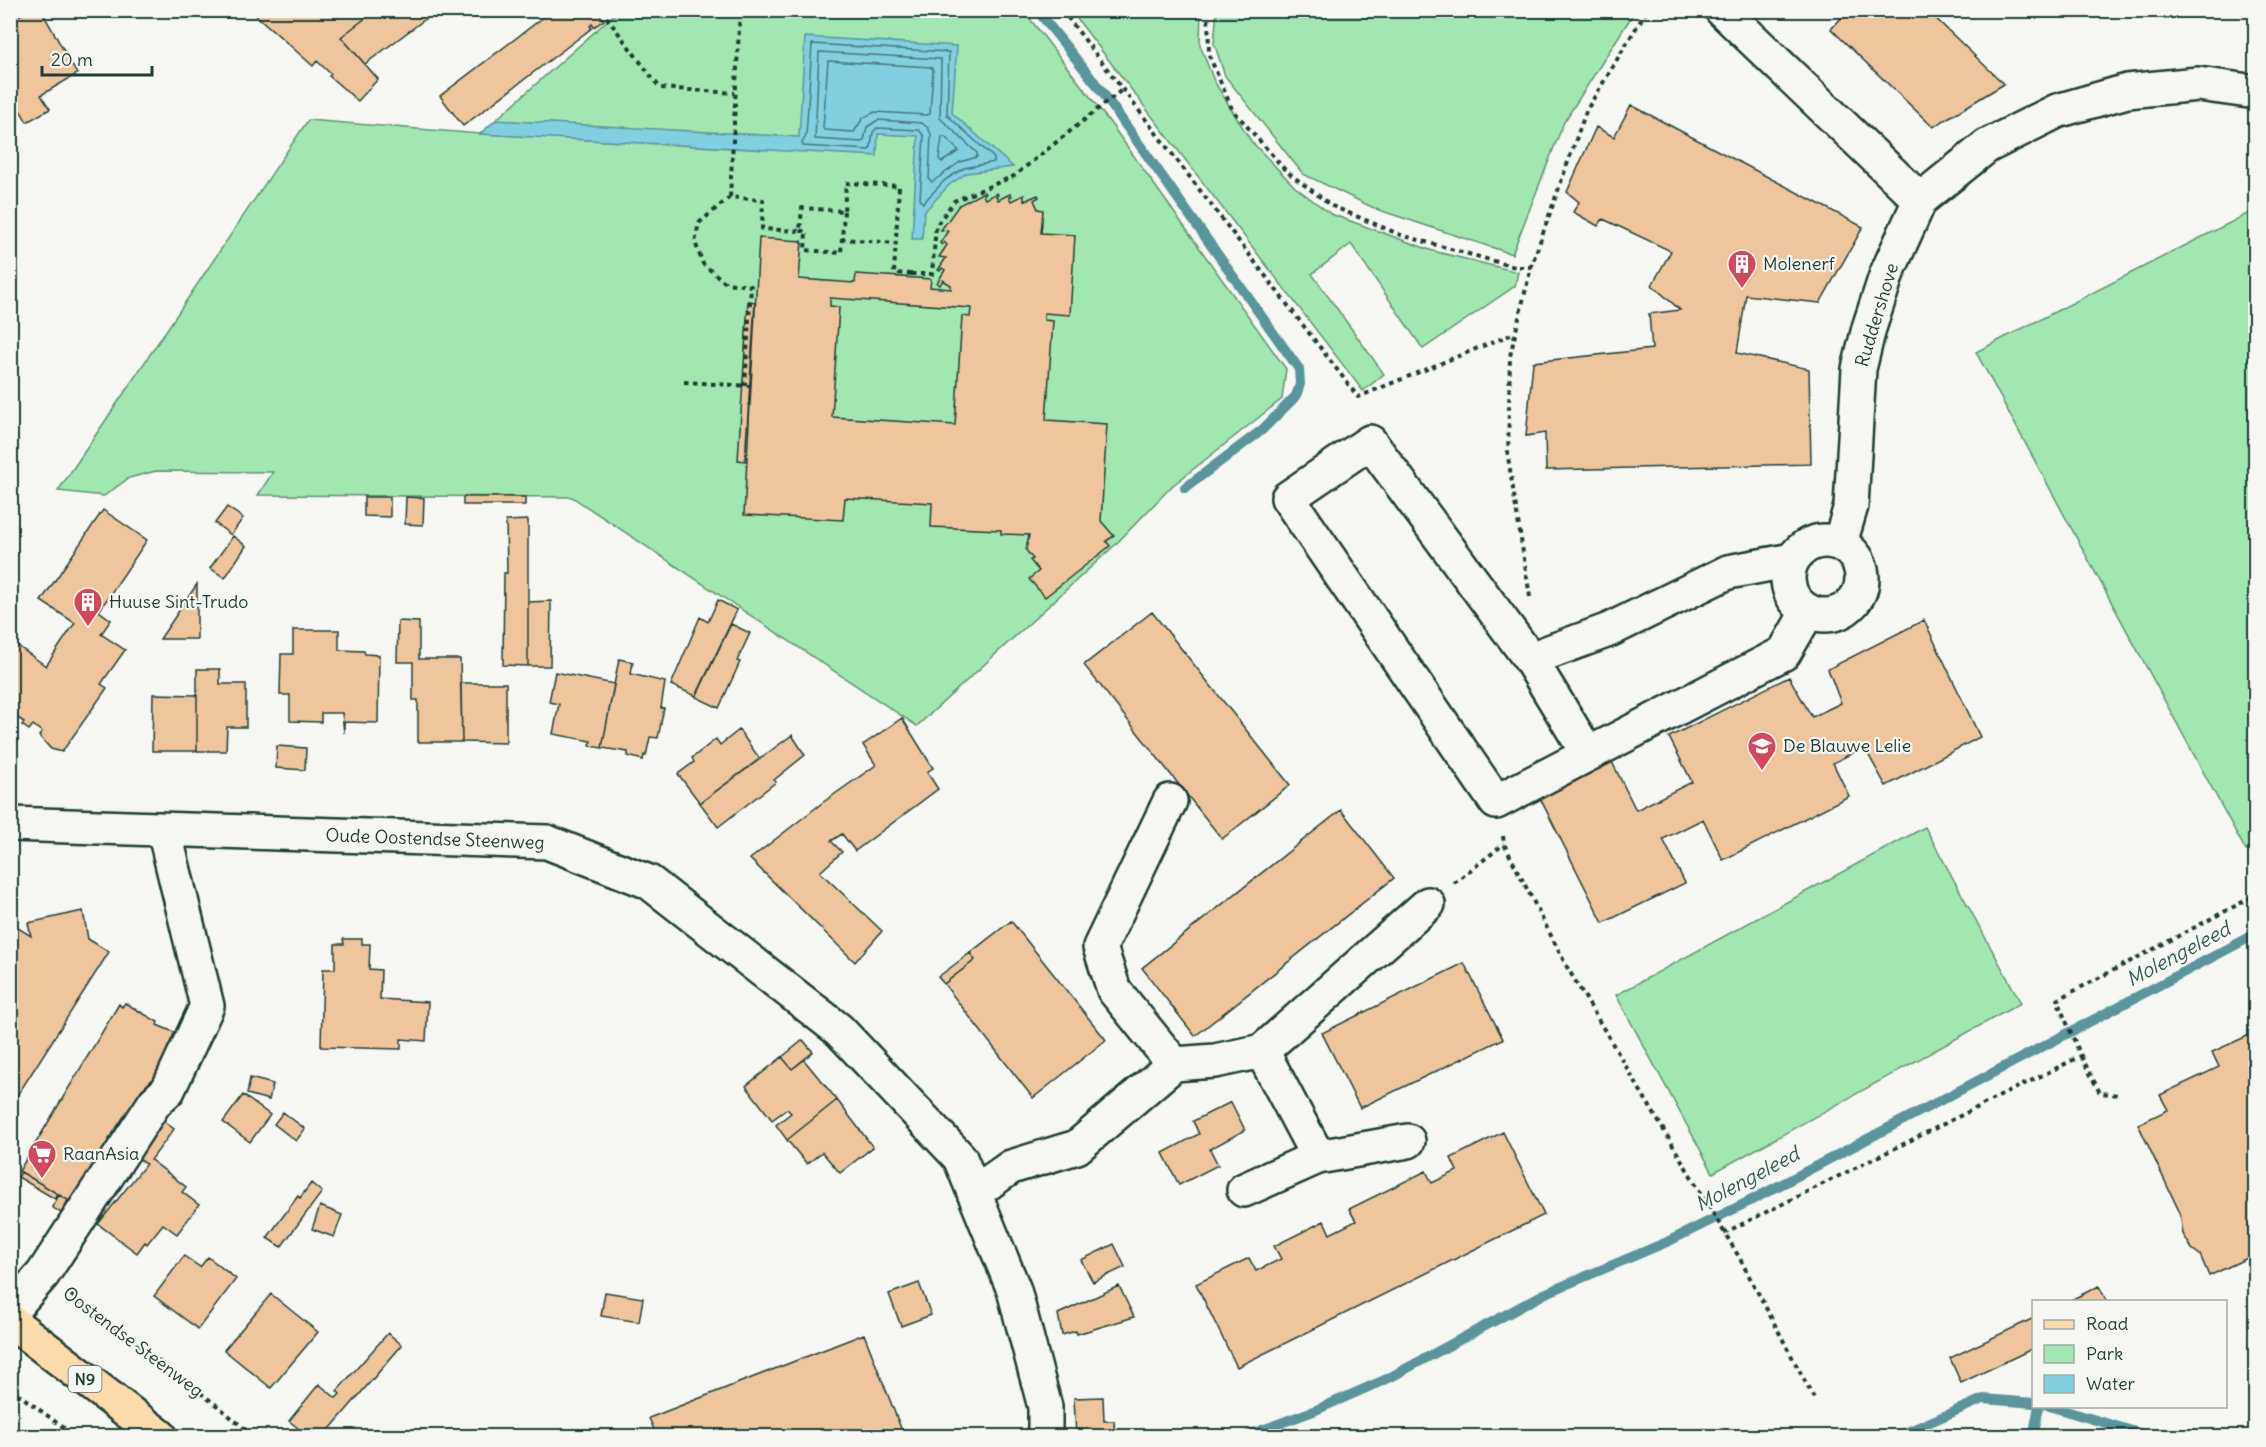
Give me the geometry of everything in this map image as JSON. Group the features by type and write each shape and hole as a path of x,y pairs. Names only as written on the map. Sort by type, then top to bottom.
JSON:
{"main road":[{"name":"N9","path":"10,1321 160,1437"}],"street":[{"path":"1722,10 1920,200"},
{"name":"Ruddershove","path":"1840,543 1851,506 1859,369 1869,328 1887,273 1920,200 1987,146 2057,111 2127,91 2198,84 2256,92"},
{"path":"1588,754 1530,659 1370,442 1288,498 1496,801 1588,754 1784,653 1808,611"},
{"path":"1828,540 1840,543 1851,550 1859,560 1863,572 1863,584 1851,606 1840,613 1816,615 1795,600 1789,590 1788,577 1792,560 1805,547 1816,542 1828,540"},
{"path":"1530,659 1609,630 1728,572 1792,560"},
{"path":"1170,801 1100,947 1114,990 1174,1064"},
{"name":"Oude Oostendse Steenweg","path":"10,824 547,842 649,882 839,1030 960,1158 1014,1290 1046,1407 1044,1437"},
{"path":"10,1312 43,1274 154,1102 168,1090 207,1006 164,830"},
{"path":"974,1193 1011,1167 1077,1147 1174,1064 1215,1061 1262,1051 1428,904"},
{"path":"1262,1051 1318,1157"},
{"path":"1244,1190 1318,1157 1408,1140"}],"path":[{"path":"601,10 660,88 735,93"},
{"path":"730,197 740,10"},
{"path":"1062,10 1358,397 1516,332"},
{"path":"1209,10 1209,55 1232,109 1286,171 1332,206 1401,235 1515,267 1531,267"},
{"path":"1530,659 1532,606 1508,457 1510,356 1531,267 1586,111 1647,10"},
{"path":"684,382 747,386 751,286 726,283 703,264 695,242 699,223 730,197 763,200 762,229 806,231 805,250 841,253 846,183 900,186 894,273 911,276 932,274 936,226 954,201 1014,176 1123,89"},
{"path":"800,231 802,208 844,211"},
{"path":"842,239 896,243"},
{"path":"1496,801 1504,844 1567,968 1724,1233 1816,1402"},
{"path":"1428,904 1504,844"},
{"path":"2120,1095 2100,1093 2057,1000 2256,895"},
{"path":"1724,1233 2081,1056"},
{"name":"Oostendse Steenweg","path":"43,1274 219,1407 253,1437"},
{"path":"10,1388 75,1437"}],"green space":[{"path":"1217,10 1635,11 1564,122 1512,254 1376,209 1303,174 1225,76 1214,43"},
{"path":"618,11 1024,11 1111,124 1286,369 1282,399 1172,486 1114,546 917,726 572,497 258,495 273,472 156,471 129,478 104,496 58,491 308,120 480,134"},
{"path":"1071,11 1201,11 1200,45 1214,81 1251,141 1295,187 1331,214 1433,251 1518,272 1515,286 1423,349 1351,244 1312,274 1384,374 1363,391"},
{"path":"2255,210 2256,846 2246,851 1976,352"},
{"path":"1925,827 2021,1003 1713,1173 1616,995"}],"water":[{"path":"805,37 957,46 952,113 1013,167 967,173 949,185 924,212 922,239 912,239 918,136 878,134 877,156 480,134 496,120 799,137"}],"building":[{"path":"28,10 41,10 77,74 41,95 50,109 27,122 19,108 10,113 10,21"},
{"path":"250,10 376,10 341,37 378,79 358,101 329,76 331,74 317,61 313,66"},
{"path":"376,10 436,11 365,64 341,37"},
{"path":"553,10 596,10 604,20 594,27 592,24 590,26 592,28 463,126 440,96"},
{"path":"1849,10 1927,10 2004,84 1933,127 1831,29"},
{"name":"Molenerf","path":"1631,105 1863,227 1820,303 1746,295 1737,353 1809,369 1811,464 1546,470 1545,433 1526,436 1533,362 1652,349 1649,314 1680,310 1652,285 1671,251 1603,219 1598,226 1573,212 1579,202 1567,192 1596,127 1614,137"},
{"path":"10,114 18,127 10,131"},
{"path":"984,192 985,199 997,193 998,200 1010,194 1011,201 1024,195 1024,201 1038,195 1039,197 1034,200 1038,209 1043,210 1041,233 1075,235 1070,315 1044,313 1044,320 1053,321 1046,420 1107,424 1101,521 1114,536 1106,541 1110,546 1045,597 1029,579 1039,571 1030,560 1033,559 1026,550 1029,535 1001,534 1001,530 931,527 932,503 845,498 843,520 744,515 759,238 802,241 799,279 855,283 856,274 931,279 930,287 951,289 951,285 943,280 940,285 937,283 945,270 942,268 938,270 946,258 939,257 947,245 944,242 942,245 940,243 948,231 941,230 959,205","holes":["830,298 971,308 970,317 962,316 955,425 832,417 839,307 830,306"]},
{"path":"748,301 755,302 745,461 738,460"},
{"path":"364,497 390,497 390,517 364,516"},
{"path":"406,497 424,498 423,525 405,524"},
{"path":"463,497 525,497 525,505 463,505"},
{"path":"227,507 243,518 231,535 215,523"},
{"name":"Huuse Sint-Trudo","path":"103,510 147,540 99,611 111,620 101,634 125,650 101,684 107,688 62,752 51,749 39,736 42,732 33,725 29,730 22,725 24,722 10,713 10,644 12,642 46,666 75,623 41,601"},
{"path":"528,520 528,666 503,665 504,573 507,573 506,521"},
{"path":"233,536 246,546 225,578 210,568"},
{"path":"197,584 197,639 160,639"},
{"path":"718,600 737,610 696,696 671,685 700,617 708,622"},
{"path":"551,601 550,666 528,666 528,602"},
{"path":"1152,612 1290,785 1222,839 1084,665"},
{"name":"De Blauwe Lelie","path":"1924,620 1980,737 1886,786 1864,747 1833,763 1849,796 1723,860 1703,819 1663,839 1685,883 1603,923 1539,796 1611,760 1636,810 1692,782 1669,737 1789,677 1812,717 1841,703 1828,669"},
{"path":"398,621 419,622 419,659 460,659 462,742 418,742 418,700 413,700 413,662 397,662"},
{"path":"731,624 750,633 737,661 740,662 719,708 696,697"},
{"path":"293,630 339,630 339,650 364,651 365,654 379,655 378,723 344,722 344,733 342,713 321,713 321,722 290,721 290,695 280,695 281,654 293,654"},
{"path":"619,659 633,662 631,674 665,682 661,708 664,708 658,738 650,737 643,760 628,756 628,752 602,748"},
{"path":"197,669 220,669 220,684 246,684 246,727 227,727 226,751 197,751"},
{"path":"555,672 614,684 602,748 590,746 591,741 553,734 559,704 549,702"},
{"path":"461,683 506,683 506,743 462,742"},
{"path":"153,694 197,695 197,751 152,751"},
{"path":"902,718 933,768 927,772 938,789 855,851 842,834 831,841 842,852 820,872 882,931 855,962 750,859 822,803 876,765 863,745"},
{"path":"739,730 760,759 700,803 678,774 694,762 692,758 716,739 720,745"},
{"path":"792,735 805,755 774,780 776,782 718,827 700,803"},
{"path":"277,746 306,748 305,770 276,768"},
{"path":"1341,810 1394,878 1195,1036 1142,968"},
{"path":"83,911 88,939 109,952 10,1107 10,923 31,936 28,923"},
{"path":"1011,921 1106,1040 1033,1098 944,984 975,960 970,953"},
{"path":"343,939 362,939 362,944 370,944 369,969 381,970 380,999 428,1002 426,1041 401,1039 401,1049 321,1047 323,969 335,969 335,944 344,944"},
{"path":"970,953 975,960 944,984 938,977"},
{"path":"1464,963 1503,1039 1360,1108 1322,1033"},
{"path":"125,1003 158,1022 157,1025 176,1033 152,1091 144,1089 104,1156 100,1154 71,1202 19,1171 119,1004 122,1007"},
{"path":"2256,1032 2256,1254 2209,1276 2200,1255 2192,1249 2183,1234 2180,1213 2138,1124 2168,1110 2160,1095 2219,1067 2212,1052"},
{"path":"803,1040 813,1052 792,1069 782,1057"},
{"path":"782,1057 792,1069 804,1060 837,1100 787,1140 776,1125 791,1113 787,1109 772,1120 746,1086"},
{"path":"250,1078 273,1084 269,1100 247,1094"},
{"path":"243,1095 270,1115 250,1142 223,1122"},
{"path":"837,1100 873,1147 840,1173 822,1152 807,1164 787,1140"},
{"path":"1231,1102 1245,1130 1210,1149 1218,1165 1179,1185 1163,1153 1199,1134 1193,1121"},
{"path":"283,1112 305,1129 296,1141 274,1124"},
{"path":"158,1117 174,1129 151,1160 186,1187 182,1192 199,1205 177,1234 163,1224 137,1253 98,1224 146,1164 131,1153"},
{"path":"1503,1132 1544,1215 1237,1367 1196,1284 1249,1258 1256,1271 1281,1259 1274,1246 1324,1221 1330,1234 1356,1221 1349,1209 1426,1171 1432,1183 1457,1171 1451,1158"},
{"path":"21,1172 58,1194 55,1199 18,1177"},
{"path":"311,1183 322,1192 281,1247 267,1238 298,1196 300,1198"},
{"path":"59,1195 68,1200 61,1213 52,1207"},
{"path":"320,1206 342,1215 334,1237 312,1229"},
{"path":"1114,1244 1125,1267 1093,1282 1081,1260"},
{"path":"184,1256 200,1267 208,1257 236,1279 198,1329 154,1296"},
{"path":"919,1283 931,1315 901,1326 889,1294"},
{"path":"1119,1286 1134,1317 1077,1334 1076,1331 1062,1335 1058,1314"},
{"path":"2099,1286 2106,1300 2071,1300"},
{"path":"605,1292 643,1298 639,1322 601,1316"},
{"path":"271,1294 318,1332 271,1388 224,1350"},
{"path":"2032,1319 2032,1349 1961,1383 1950,1358"},
{"path":"388,1333 402,1345 324,1436 308,1436 289,1421 319,1384 336,1398 340,1394 337,1391"},
{"path":"864,1334 904,1436 657,1436 649,1418"},
{"path":"1103,1397 1104,1421 1114,1421 1115,1436 1076,1436 1074,1398"}],"waterway":[{"path":"1037,10 1100,89 1299,369 1300,384 1296,396 1262,430 1185,488"},
{"name":"Molengeleed","path":"1246,1436 1316,1410 1389,1378 1544,1294 1667,1242 1748,1202 2256,934"},
{"path":"1898,1436 1983,1399 2032,1403"},
{"path":"2035,1427 2039,1408"},
{"path":"2056,1408 2149,1436"}],"place":[{"name":"Molenerf","path":"1742,290"},
{"name":"Huuse Sint-Trudo","path":"88,628"},
{"name":"De Blauwe Lelie","path":"1762,772"},
{"name":"RaanAsia","path":"42,1180"}]}
